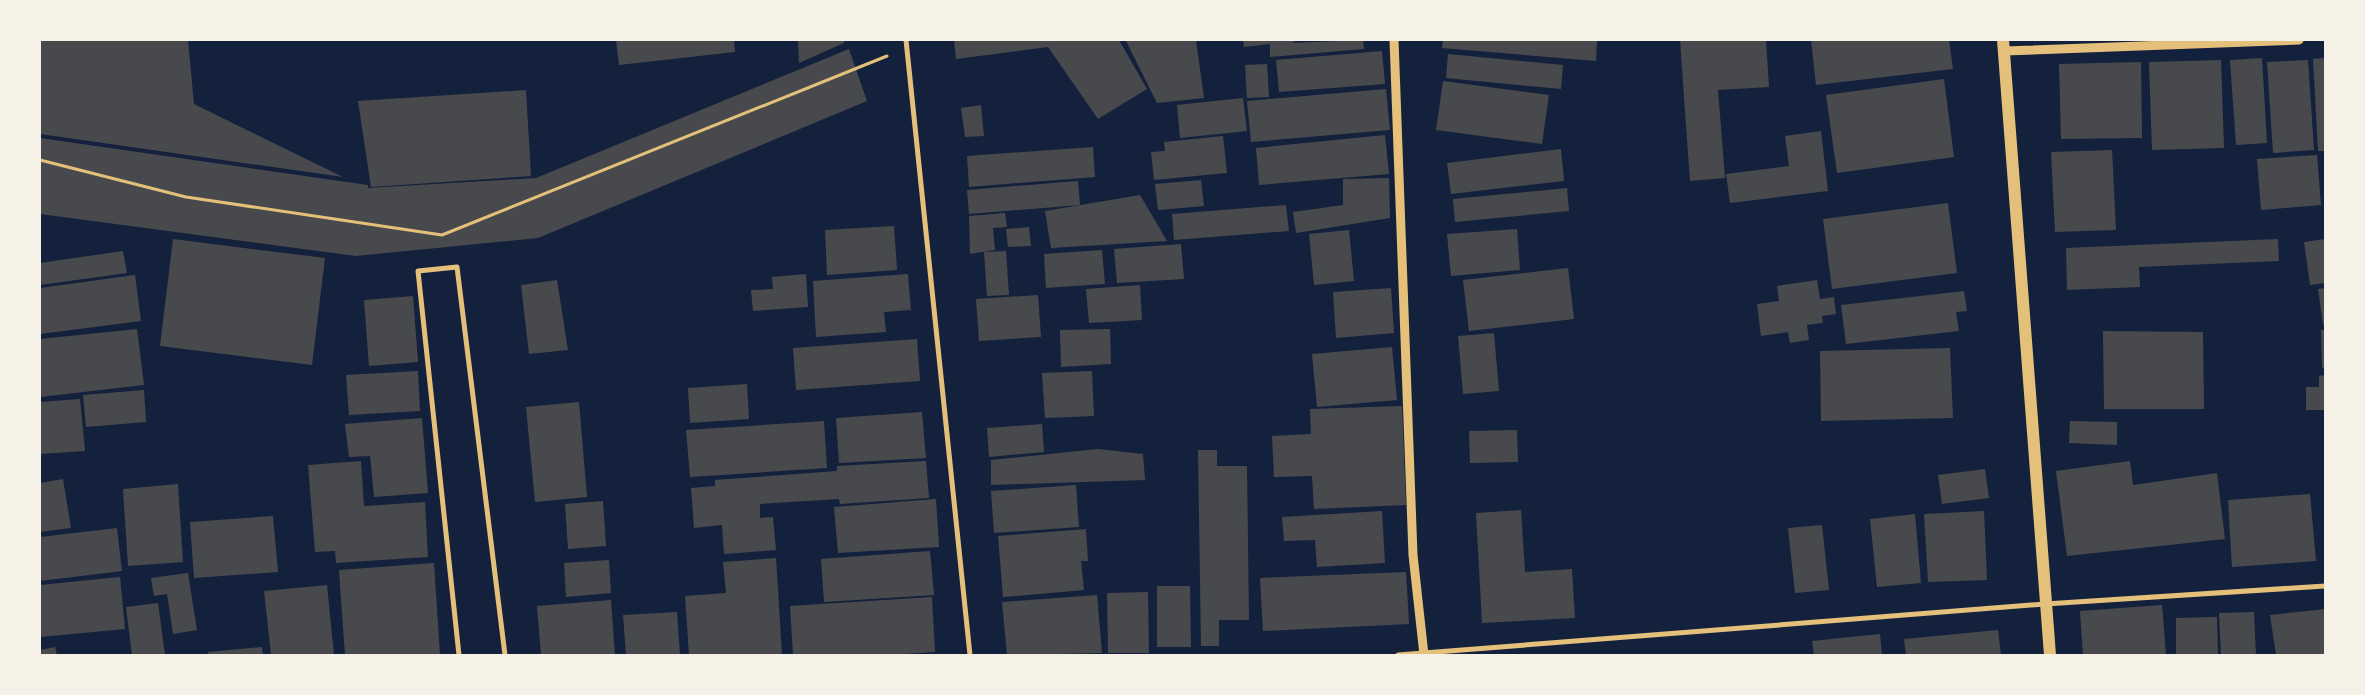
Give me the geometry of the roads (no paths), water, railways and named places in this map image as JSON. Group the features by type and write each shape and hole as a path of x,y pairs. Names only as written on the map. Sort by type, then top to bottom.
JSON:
{"main road":[{"path":"2004,46 2050,655"}],"street":[{"path":"906,40 970,655"},
{"path":"1394,40 1413,555 1424,654"},
{"path":"2004,46 2299,40"},
{"path":"459,655 418,271 457,267 505,655"},
{"path":"1398,655 2045,604 2325,586"}]}
